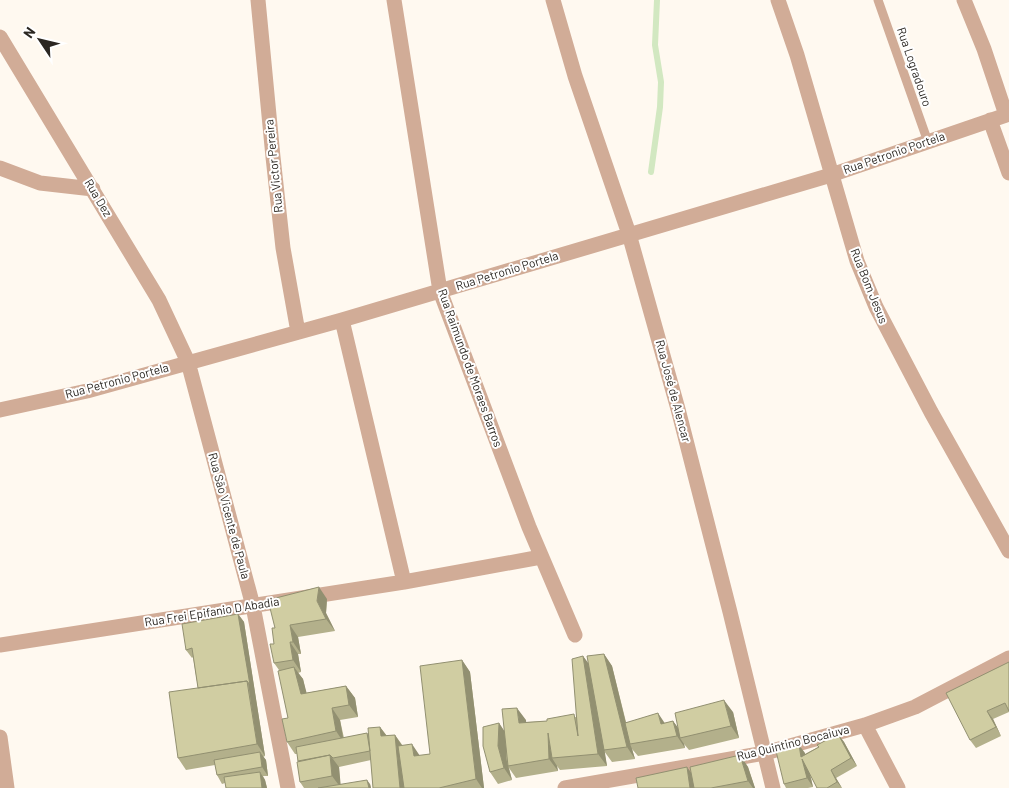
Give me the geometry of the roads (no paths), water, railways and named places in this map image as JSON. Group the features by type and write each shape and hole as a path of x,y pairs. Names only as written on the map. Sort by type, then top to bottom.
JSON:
{"street":[{"name":"Rua Victor Pereira","path":"258,0 283,248 298,332"},
{"name":"Rua Raimundo de Moraes Barros","path":"394,0 440,291 541,557 575,635"},
{"name":"Rua José de Alencar","path":"553,0 575,76 629,234 678,409 774,788"},
{"name":"Rua Bom Jesus","path":"778,0 797,54 857,260 876,307 931,412 1009,551"},
{"path":"964,0 1007,114"},
{"name":"Rua Dez","path":"0,38 159,300 188,362"},
{"name":"Rua Petronio Portela","path":"0,410 87,390 342,320 831,174 1007,114"},
{"path":"990,120 1009,173"},
{"path":"0,168 40,184 93,189"},
{"path":"342,320 404,582"},
{"name":"Rua São Vicente de Paula","path":"188,362 253,606 288,788"},
{"name":"Rua Frei Epifanio D Abadia","path":"0,645 404,582 541,557"},
{"name":"Rua Quintino Bocaiuva","path":"565,788 629,783 765,753 865,725 915,707 1009,658"},
{"path":"865,725 898,788"},
{"path":"0,737 7,788"}],"lane":[{"name":"Rua Logradouro","path":"878,0 928,142"}],"waterway":[{"path":"651,172 660,107 661,82 655,45 657,0"}]}
